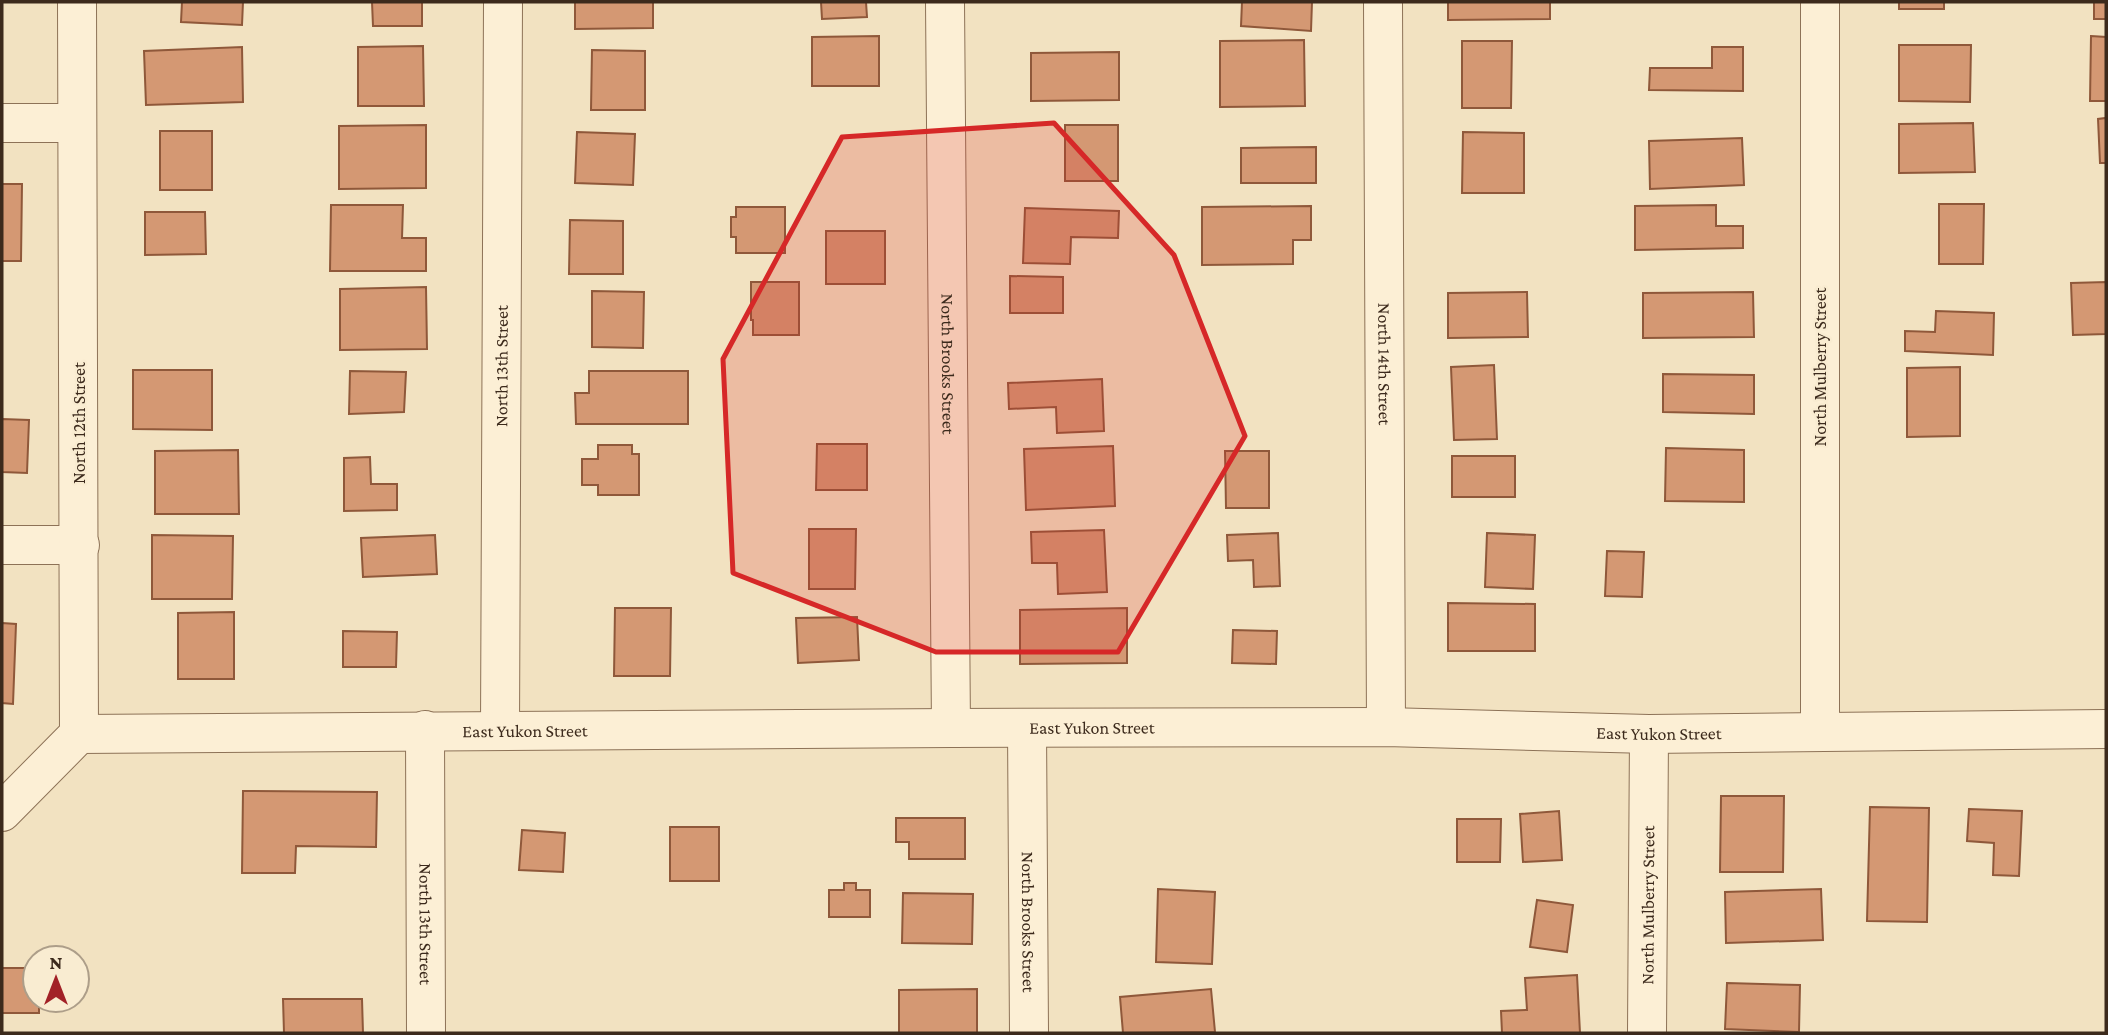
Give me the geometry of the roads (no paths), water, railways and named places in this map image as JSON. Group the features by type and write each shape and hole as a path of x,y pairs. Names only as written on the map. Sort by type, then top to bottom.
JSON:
{"street":[{"name":"North 12th Street","path":"77,2 79,734"},
{"name":"North 13th Street","path":"500,730 503,2"},
{"name":"North Brooks Street","path":"946,2 951,728"},
{"name":"North 14th Street","path":"1383,2 1386,727"},
{"name":"North Mulberry Street","path":"1820,2 1820,731"},
{"path":"2,123 78,124"},
{"path":"2,545 80,545"},
{"name":"East Yukon Street","path":"79,734 425,730 1386,727 1649,734 2106,729"},
{"name":"North Brooks Street","path":"1027,728 1029,1033"},
{"name":"North 13th Street","path":"425,730 426,1033"},
{"path":"2,812 79,734"},
{"name":"North Mulberry Street","path":"1647,1033 1649,734"}]}
